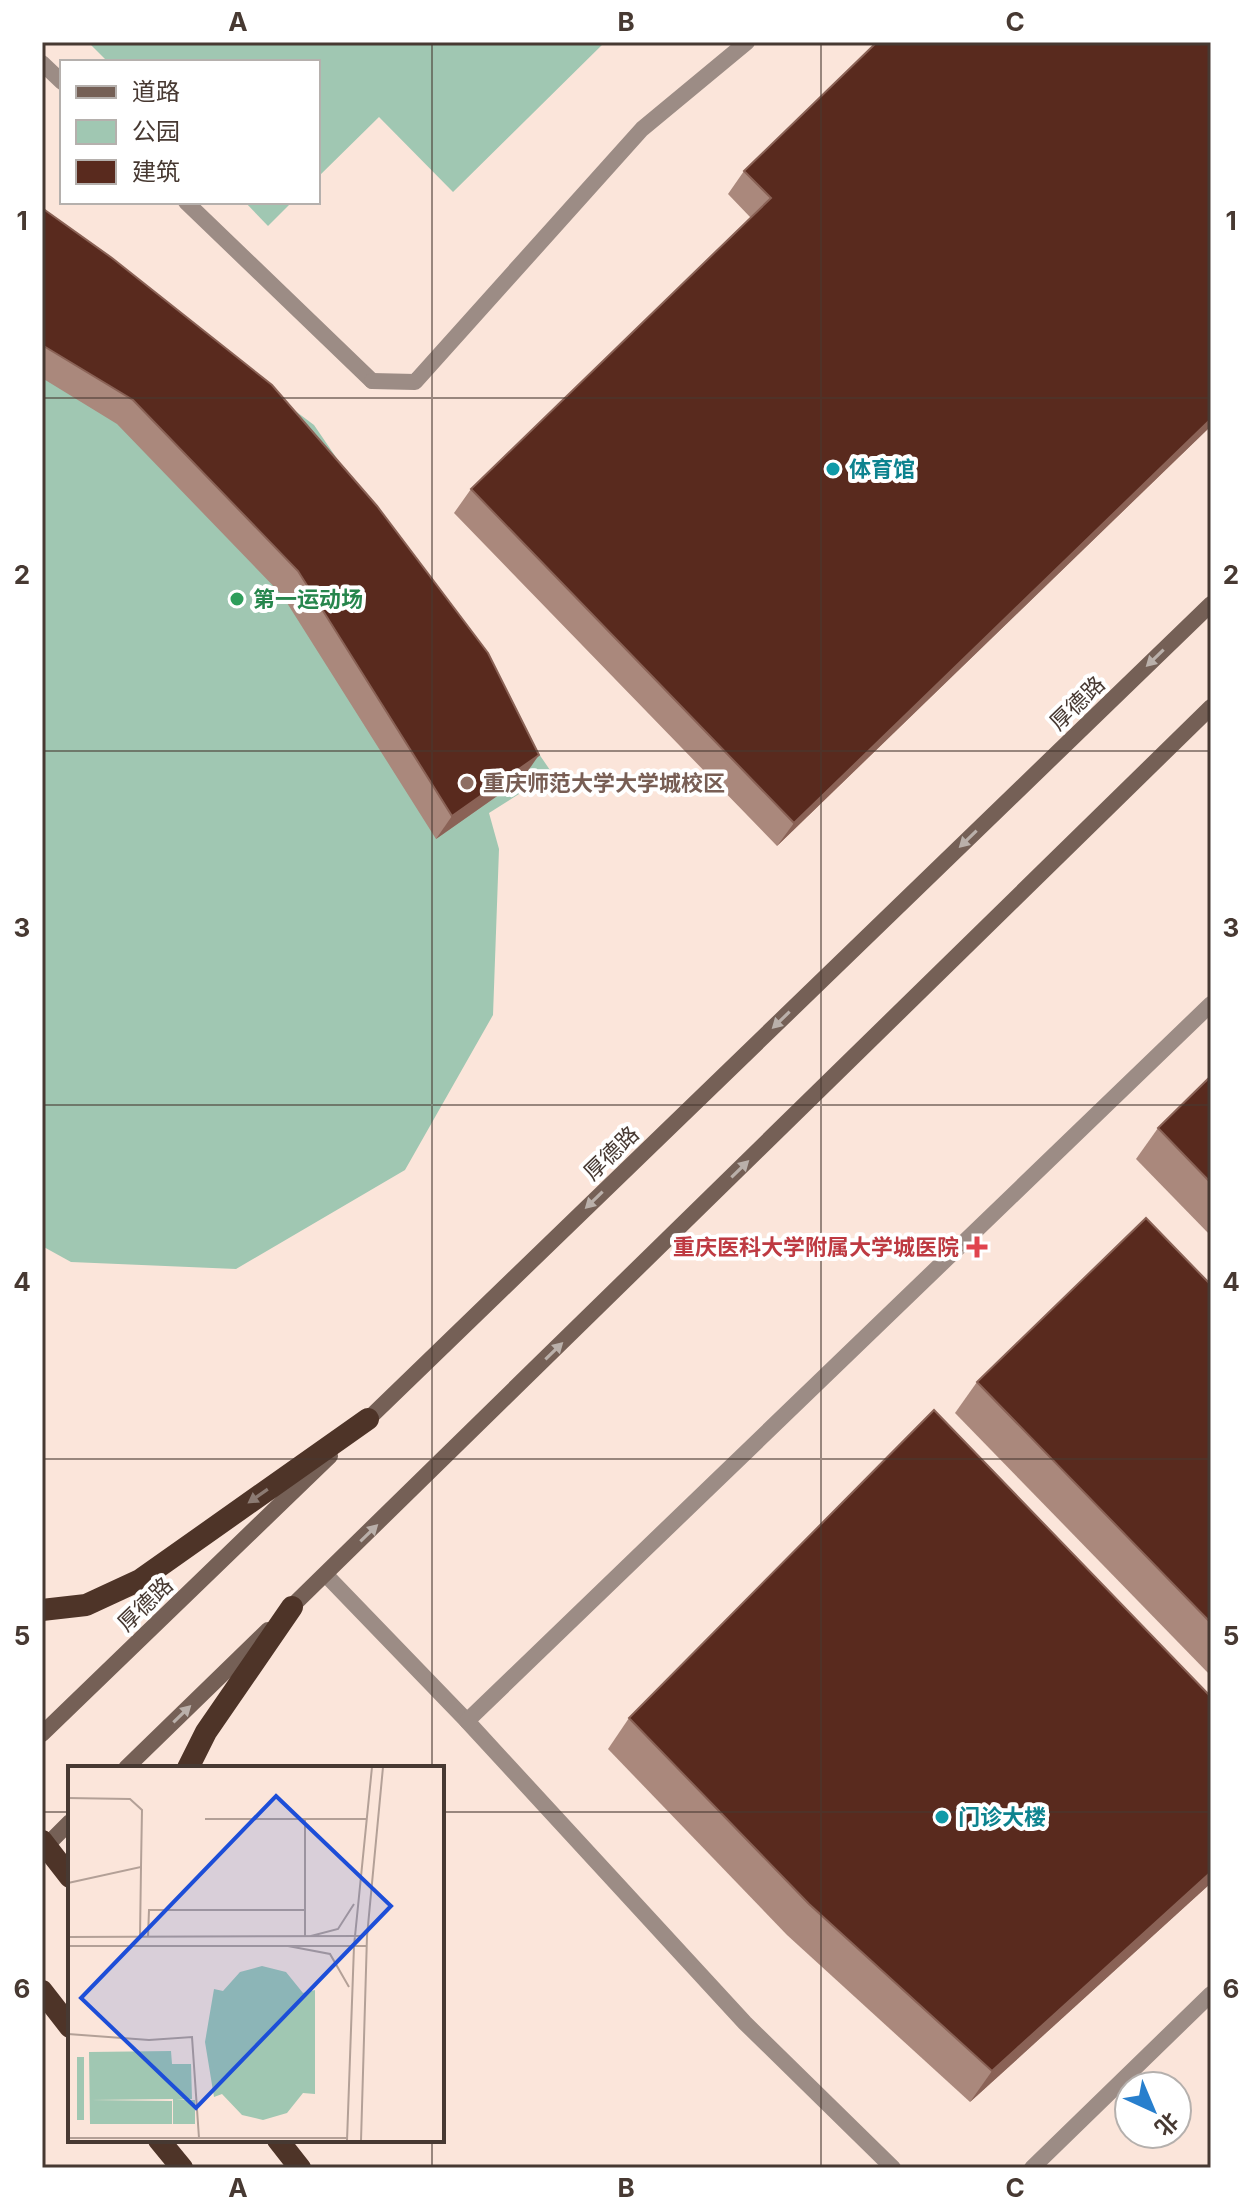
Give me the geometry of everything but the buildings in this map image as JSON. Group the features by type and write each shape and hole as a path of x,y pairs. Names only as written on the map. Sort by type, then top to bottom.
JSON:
{"highway":[{"path":"42,1610 86,1605 140,1580 368,1419"},
{"path":"189,1766 206,1732 292,1607"},
{"path":"44,1844 68,1874"},
{"path":"42,1991 68,2024"},
{"path":"161,2142 182,2168"},
{"path":"280,2142 300,2168"}],"main road":[{"name":"厚德路","path":"42,1734 1211,604"},
{"path":"128,1766 1209,712"},
{"path":"44,1844 68,1824"}],"street":[{"path":"188,204 372,381 415,382 642,129 747,42"},
{"path":"42,63 60,80"},
{"path":"467,1721 1211,1004"},
{"path":"326,1575 467,1721 745,2023 893,2168"},
{"path":"1032,2168 1211,1994"}],"green space":[{"path":"88,42 605,42 453,192 379,117 320,175 320,60 106,60"},
{"path":"247,204 290,204 268,226"},
{"name":"第一运动场","path":"42,221 314,425 552,773 489,813 499,849 493,1015 405,1170 236,1269 71,1262 42,1246"}],"place":[{"name":"体育馆","path":"833,469"},
{"name":"第一运动场","path":"237,599"},
{"name":"重庆师范大学大学城校区","path":"467,783"},
{"name":"重庆医科大学附属大学城医院","path":"977,1247"},
{"name":"门诊大楼","path":"942,1817"}]}
